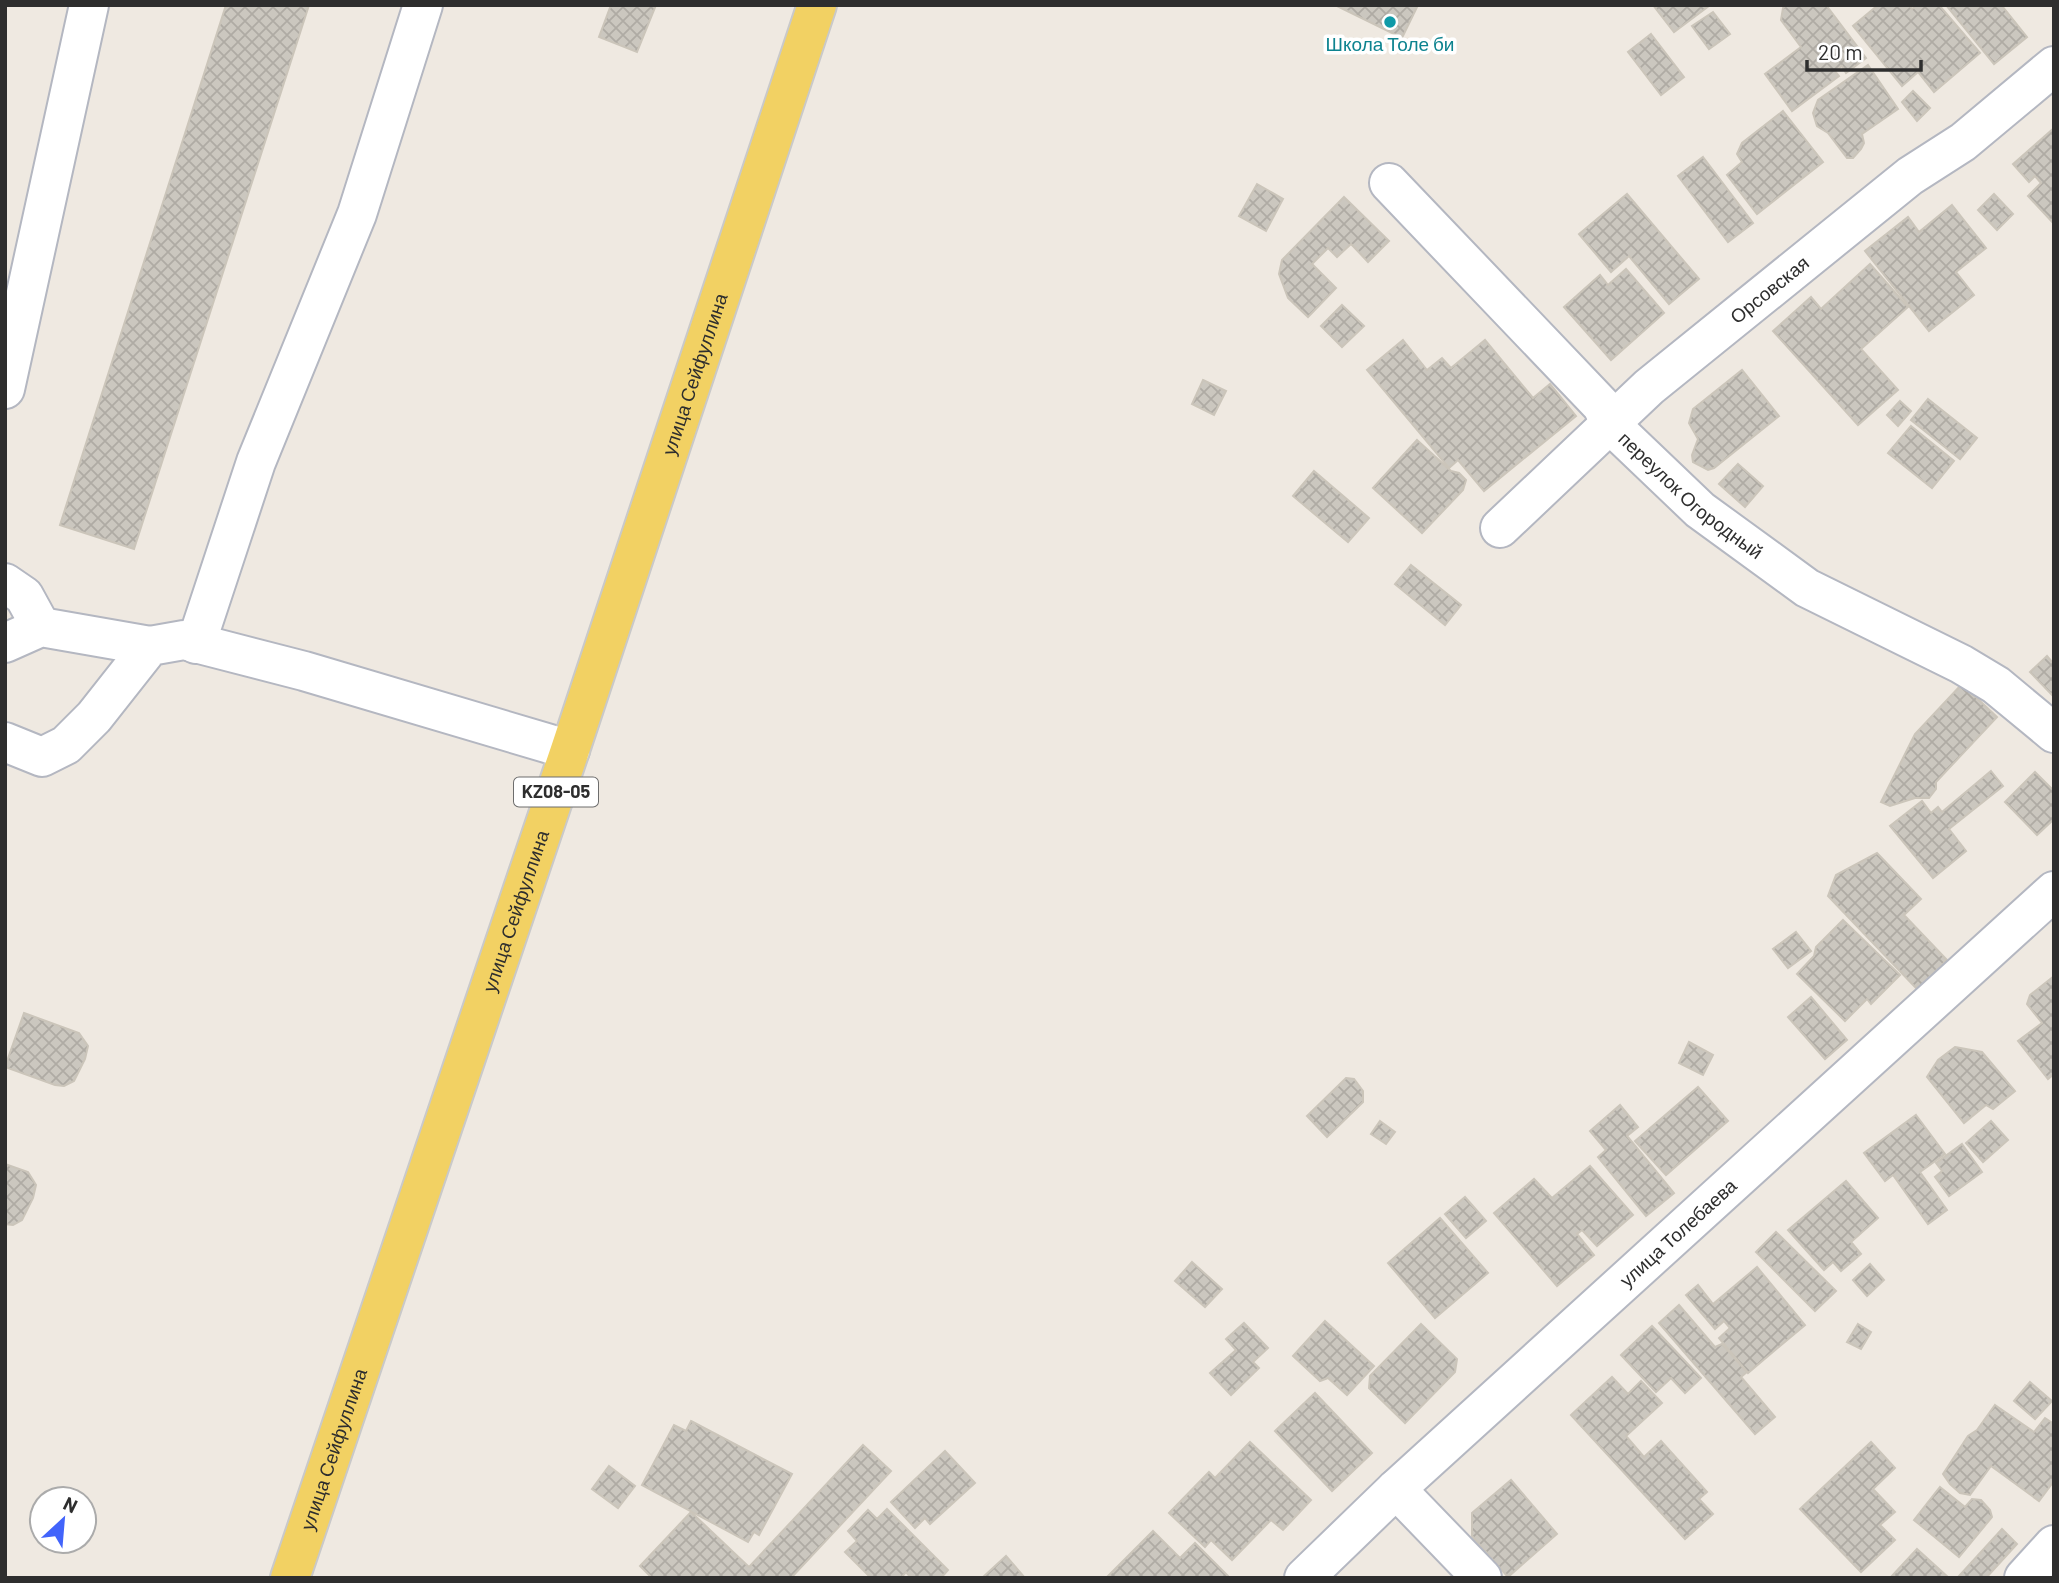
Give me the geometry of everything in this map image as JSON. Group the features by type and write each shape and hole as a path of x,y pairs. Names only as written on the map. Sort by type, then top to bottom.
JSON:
{"main road":[{"name":"улица Сейфуллина","path":"290,1578 570,750 817,5"}],"street":[{"path":"5,389 89,5"},
{"path":"196,643 256,462 357,214 423,5"},
{"name":"Орсовская","path":"1500,528 1649,387 1910,176 1963,142 2054,66"},
{"name":"переулок Огородный","path":"1389,183 1602,406 1611,425 1700,510 1807,587 1961,664 1996,685 2054,733"},
{"path":"5,583 24,596 41,627"},
{"path":"5,643 41,627 150,646 184,640 304,671 570,750"},
{"path":"5,742 42,757 66,745 94,717 150,646"},
{"name":"улица Толебаева","path":"1304,1578 1396,1489 2054,891"},
{"path":"1396,1489 1482,1578"},
{"path":"2024,1578 2054,1545"}],"building":[{"path":"226,5 309,5 134,549 60,525"},
{"path":"611,5 656,5 637,52 599,37"},
{"name":"Школа Толе би","path":"1335,5 1418,5 1402,38"},
{"path":"1653,5 1708,5 1709,6 1674,32"},
{"path":"1787,5 1826,5 1866,58 1846,73 1842,66 1835,71 1839,76 1792,111 1765,74 1801,47 1781,20 1783,8"},
{"path":"1878,5 1909,5 1912,9 1917,5 1939,5 1980,53 1934,92 1918,72 1902,86 1853,26"},
{"path":"1946,5 2005,5 2003,7 2027,37 1994,64"},
{"path":"1713,12 1730,34 1709,49 1692,26"},
{"path":"1651,34 1684,77 1661,95 1628,52"},
{"path":"1868,65 1898,109 1862,134 1864,143 1861,149 1853,158 1847,158 1828,133 1817,126 1813,113 1818,100"},
{"path":"1913,91 1930,108 1917,121 1902,102"},
{"path":"1783,111 1823,162 1757,214 1727,175 1742,162 1737,154 1742,143"},
{"path":"2054,128 2054,224 2028,196 2041,183 2035,176 2029,182 2013,164"},
{"path":"1703,157 1753,223 1728,242 1678,176"},
{"path":"1257,184 1283,199 1266,231 1239,216"},
{"path":"1627,194 1699,279 1669,304 1629,256 1611,272 1579,234"},
{"path":"1994,194 2013,214 1997,230 1978,210"},
{"path":"1344,197 1389,241 1368,262 1351,244 1337,257 1328,248 1312,264 1336,288 1308,317 1288,298 1279,274 1282,260"},
{"path":"1952,205 1986,248 1956,272 1974,295 1929,331 1865,251 1908,217 1919,232"},
{"path":"1870,264 1908,307 1861,349 1898,390 1858,425 1773,331 1811,297 1821,309"},
{"path":"1626,269 1664,313 1611,360 1564,307 1600,275 1608,285"},
{"path":"1342,305 1364,326 1342,347 1321,326"},
{"path":"1403,340 1427,370 1442,358 1451,368 1485,340 1533,398 1550,384 1576,416 1484,491 1458,460 1449,468 1367,370"},
{"path":"1742,370 1779,416 1708,470 1693,462 1692,455 1698,439 1689,423 1693,409"},
{"path":"1203,380 1226,391 1214,415 1192,404"},
{"path":"1928,399 1977,438 1960,459 1911,420"},
{"path":"1900,401 1911,411 1898,426 1887,415"},
{"path":"1911,426 1954,461 1932,488 1888,453"},
{"path":"1417,440 1451,471 1459,473 1466,480 1463,490 1422,533 1373,488"},
{"path":"1738,464 1763,486 1745,507 1719,484"},
{"path":"1314,471 1369,518 1348,542 1293,496"},
{"path":"1411,565 1461,605 1445,625 1395,584"},
{"path":"2047,656 2052,662 2054,660 2054,697 2030,672"},
{"path":"1962,684 1997,717 1936,782 1936,789 1929,798 1915,798 1890,806 1881,802 1915,734"},
{"path":"1991,771 2003,786 1949,829 1966,851 1933,878 1890,826 1922,801 1931,813 1938,807 1942,812"},
{"path":"2035,772 2054,791 2054,819 2037,835 2005,802"},
{"path":"1877,853 1921,899 1904,915 1947,960 1917,989 1828,896 1836,875"},
{"path":"1843,920 1900,975 1871,1004 1867,999 1845,1021 1797,974 1814,956 1816,947"},
{"path":"1796,932 1811,951 1788,968 1773,949"},
{"path":"2054,976 2054,1074 2048,1079 2018,1041 2042,1023 2027,1004 2030,995"},
{"path":"1811,997 1847,1040 1825,1059 1788,1017"},
{"path":"24,1013 79,1033 88,1046 74,1081 64,1086 55,1085 5,1067"},
{"path":"1689,1042 1713,1055 1703,1075 1679,1063"},
{"path":"1955,1047 1982,1052 2015,1091 1993,1109 1986,1105 1964,1123 1927,1077 1938,1060"},
{"path":"1346,1078 1354,1079 1363,1091 1363,1102 1327,1137 1307,1116"},
{"path":"1698,1087 1728,1121 1666,1175 1635,1141"},
{"path":"1620,1105 1638,1127 1627,1136 1674,1193 1646,1216 1598,1157 1606,1150 1590,1131"},
{"path":"1916,1115 1945,1154 1920,1172 1947,1210 1928,1224 1893,1175 1885,1181 1864,1153"},
{"path":"1380,1121 1395,1132 1386,1144 1371,1134"},
{"path":"1991,1121 2008,1140 1983,1162 1966,1143"},
{"path":"1962,1144 1982,1172 1949,1196 1935,1177 1942,1171 1936,1163"},
{"path":"5,1164 28,1172 36,1185 22,1220 13,1225 5,1224"},
{"path":"1590,1166 1633,1215 1597,1246 1582,1230 1577,1234 1594,1255 1557,1286 1494,1213 1534,1179 1552,1198"},
{"path":"1846,1181 1878,1218 1851,1242 1861,1254 1841,1271 1833,1262 1824,1270 1788,1230"},
{"path":"1465,1197 1486,1221 1466,1238 1445,1214"},
{"path":"1440,1218 1488,1273 1435,1318 1388,1263"},
{"path":"1776,1232 1836,1291 1815,1311 1756,1252"},
{"path":"1192,1262 1222,1289 1205,1307 1175,1281"},
{"path":"1870,1264 1884,1280 1867,1296 1853,1280"},
{"path":"1757,1267 1805,1325 1748,1373 1719,1338 1730,1328 1724,1321 1715,1329 1686,1295 1698,1285 1713,1304"},
{"path":"1679,1305 1715,1347 1722,1344 1747,1372 1741,1377 1775,1417 1755,1434 1659,1323"},
{"path":"1325,1321 1374,1366 1347,1395 1328,1378 1320,1381 1293,1356"},
{"path":"1244,1323 1268,1348 1253,1362 1259,1368 1231,1395 1210,1373 1236,1350 1226,1339"},
{"path":"1421,1324 1457,1359 1455,1372 1405,1423 1369,1388 1370,1376"},
{"path":"1858,1324 1871,1332 1861,1349 1847,1342"},
{"path":"1652,1326 1701,1378 1685,1393 1671,1378 1656,1392 1621,1355"},
{"path":"1612,1377 1628,1394 1641,1381 1662,1403 1626,1436 1644,1457 1661,1441 1707,1492 1699,1499 1713,1514 1685,1539 1571,1415"},
{"path":"2030,1382 2052,1401 2035,1419 2014,1401"},
{"path":"1315,1393 1372,1453 1332,1491 1275,1431"},
{"path":"1995,1405 2034,1432 2045,1418 2054,1424 2054,1481 2039,1501 1991,1466 1970,1495 1960,1493 1943,1474 1968,1436 1977,1430"},
{"path":"691,1421 792,1474 759,1535 754,1532 748,1542 642,1485 674,1425 686,1431"},
{"path":"1250,1442 1311,1500 1283,1530 1271,1520 1232,1560 1211,1540 1205,1547 1169,1513 1209,1472 1215,1478"},
{"path":"1871,1442 1895,1468 1873,1489 1895,1512 1880,1525 1895,1540 1861,1572 1800,1509"},
{"path":"863,1445 891,1471 791,1578 652,1578 640,1566 691,1512 749,1567"},
{"path":"945,1451 975,1483 930,1524 925,1518 915,1528 891,1502"},
{"path":"609,1466 635,1486 618,1508 592,1489"},
{"path":"1511,1480 1557,1534 1508,1577 1472,1536 1472,1513"},
{"path":"1940,1487 1965,1507 1972,1499 1981,1500 1990,1510 1992,1517 1959,1557 1914,1520"},
{"path":"887,1509 948,1570 941,1578 911,1578 906,1572 901,1578 871,1578 845,1552 857,1541 848,1531 868,1510 877,1519"},
{"path":"2002,1529 2017,1544 1986,1578 1958,1577"},
{"path":"1153,1531 1180,1558 1195,1543 1230,1578 1106,1578"},
{"path":"1917,1549 1949,1578 1890,1578"},
{"path":"1006,1556 1025,1578 982,1578"}],"place":[{"name":"Школа Толе би","path":"1390,22"}]}
